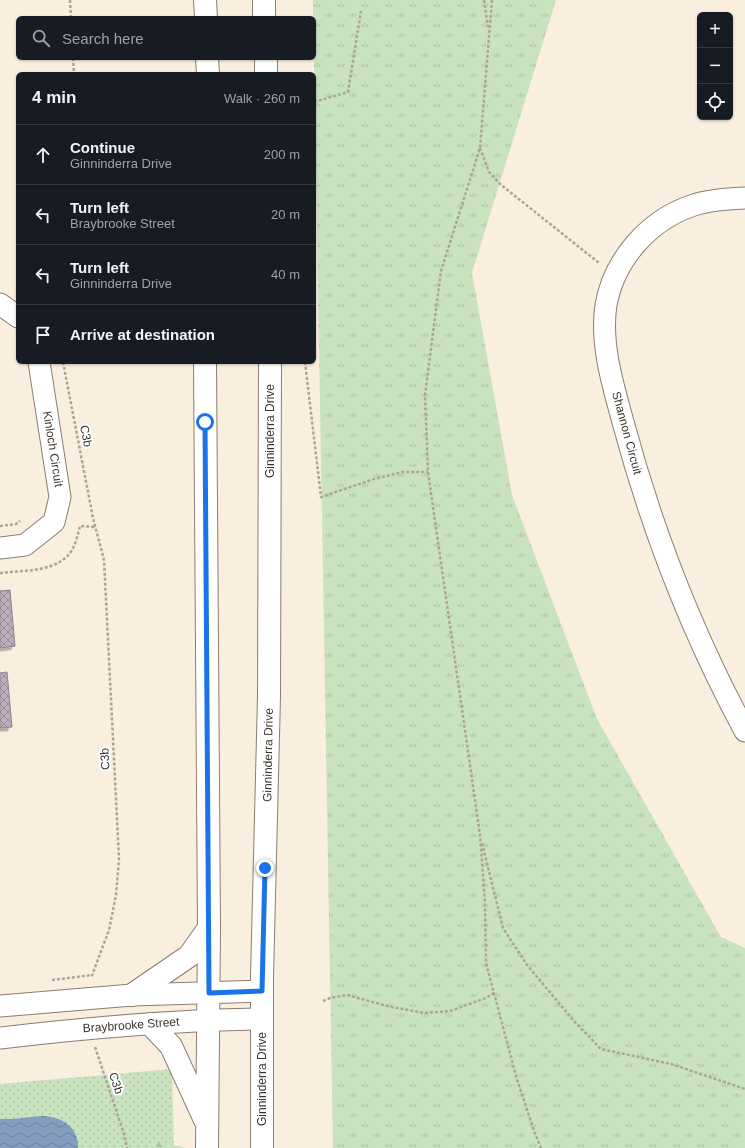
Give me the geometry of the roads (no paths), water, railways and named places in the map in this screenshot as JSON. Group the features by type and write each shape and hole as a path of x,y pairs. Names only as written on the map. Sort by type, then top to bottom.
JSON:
{"main road":[{"path":"205,0 206,16"},
{"path":"264,0 264,16"},
{"path":"207,60 208,72"},
{"path":"266,60 266,72"},
{"path":"204,364 209,928 207,1137"},
{"name":"Ginninderra Drive","path":"262,1148 262,991 269,696 270,364"},
{"path":"132,995 189,956 209,928"},
{"path":"150,1024 171,1046 207,1137"}],"street":[{"name":"Shannon Circuit","path":"745,198 706,202 690,206 675,213 656,225 635,244 625,257 611,287 606,304 604,320 607,354 632,456 648,507 685,606 710,661 745,731"},
{"path":"0,304 16,316"},
{"name":"Kinloch Circuit","path":"0,548 26,545 54,522 60,497 39,364"},
{"path":"0,1006 132,995 262,991"},
{"name":"Braybrooke Street","path":"0,1038 90,1028 209,1020 262,1019"}],"water":[{"path":"48,1116 61,1120 72,1128 77,1140 78,1148 0,1148 0,1119"}]}
